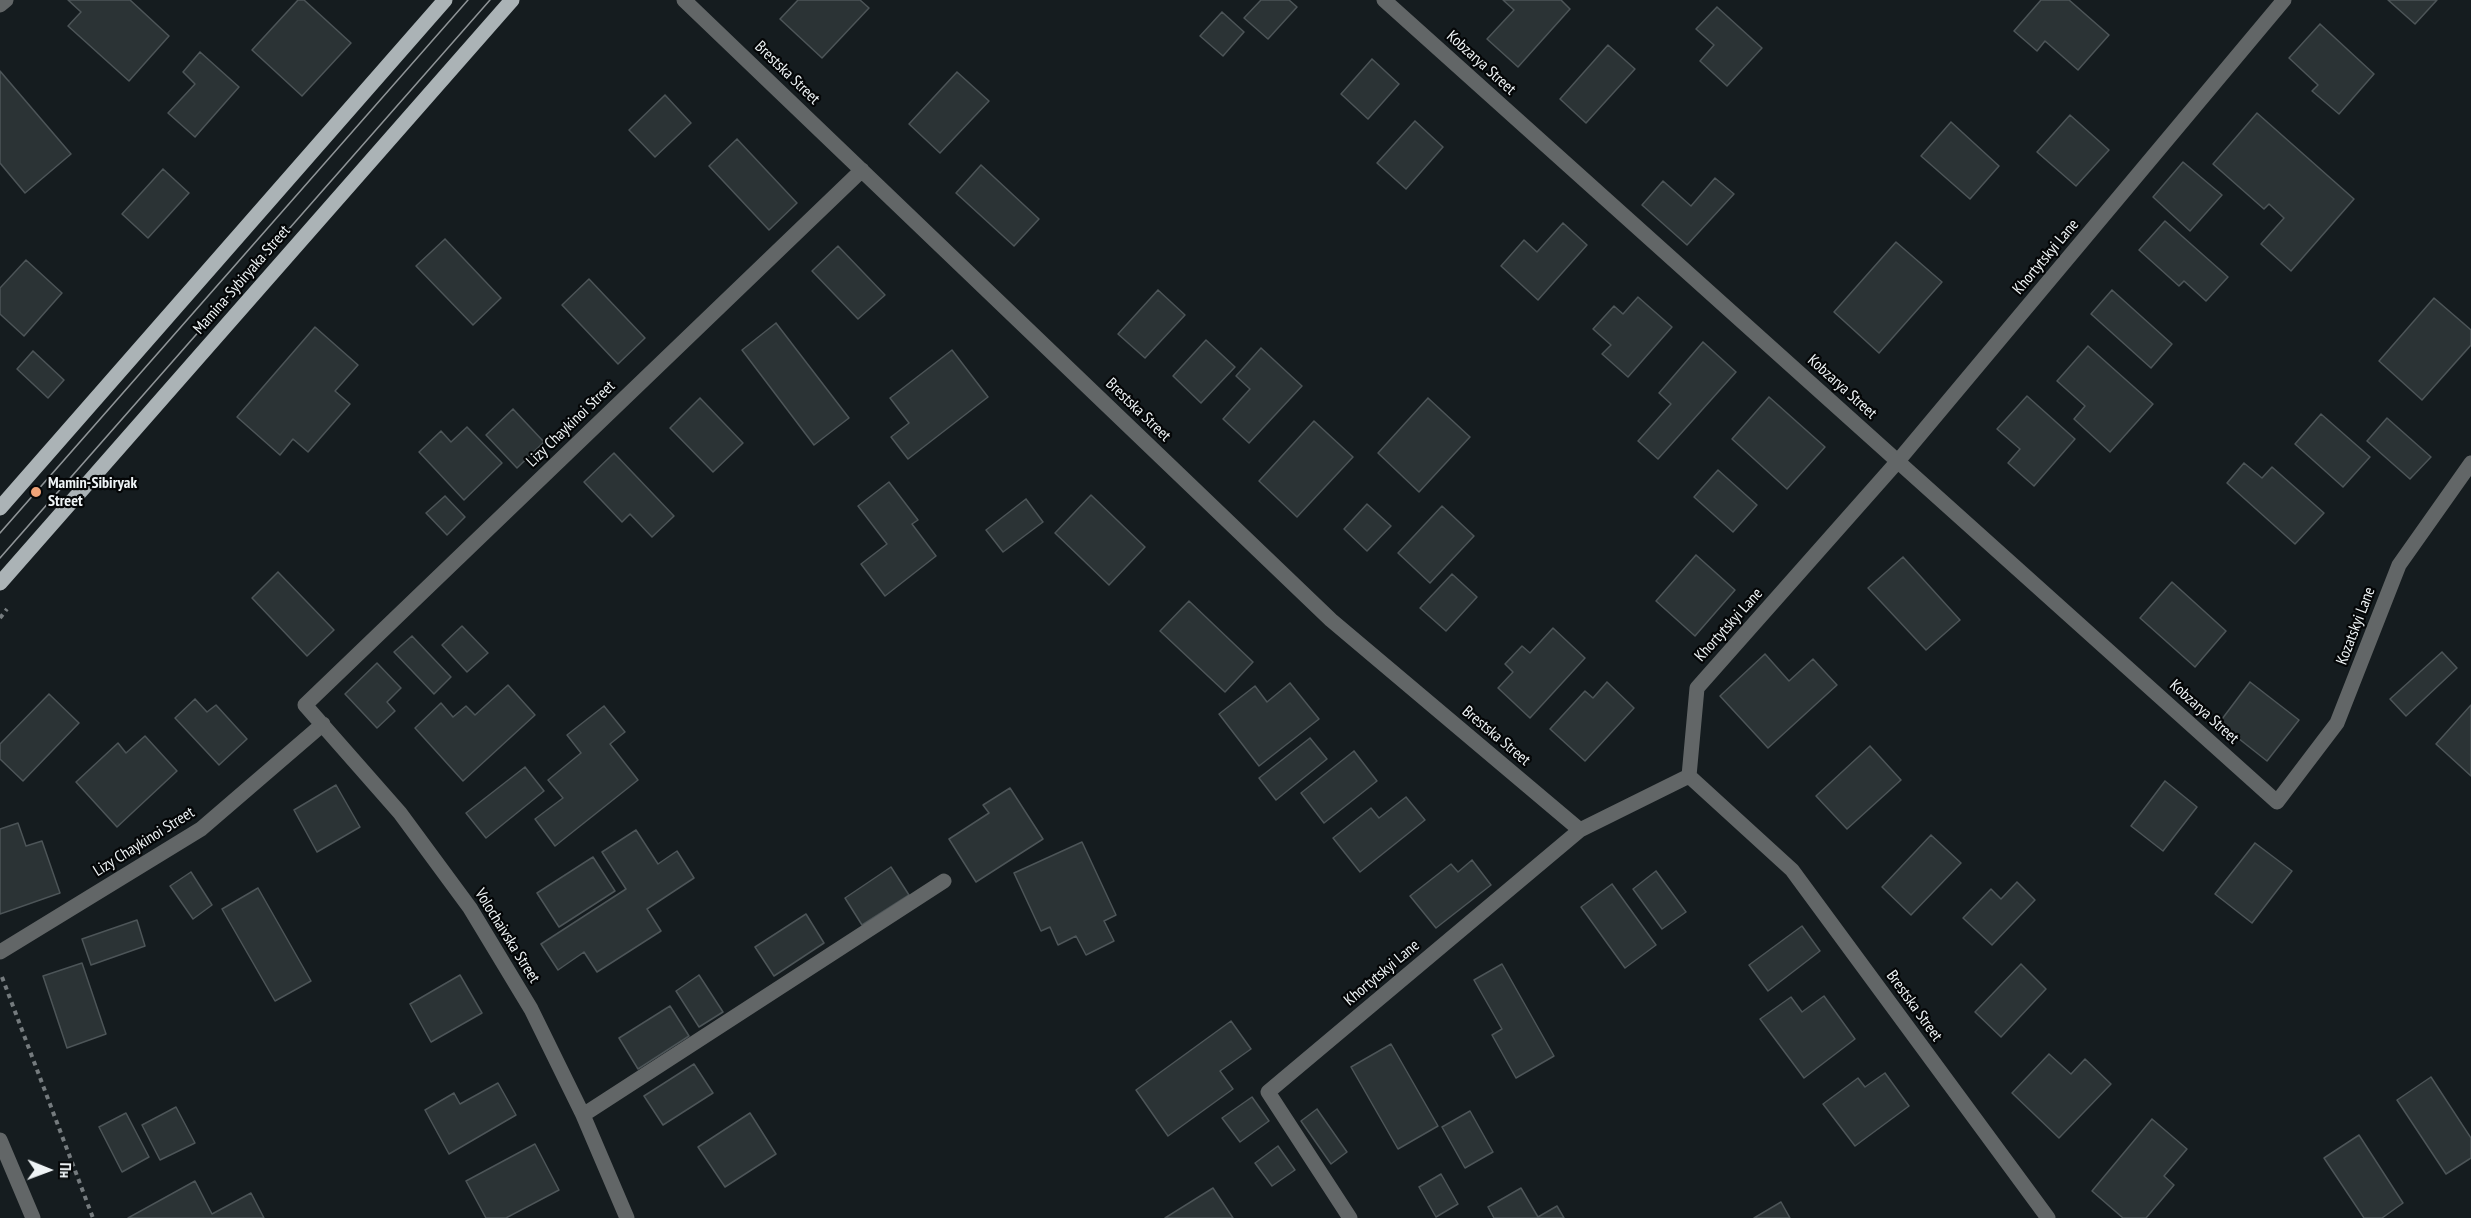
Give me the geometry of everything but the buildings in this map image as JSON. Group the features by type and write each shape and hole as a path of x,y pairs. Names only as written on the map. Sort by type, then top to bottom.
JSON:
{"main road":[{"name":"Mamina-Sybiryaka Street","path":"0,508 445,0"},
{"name":"Mamina-Sybiryaka Street","path":"0,583 512,0"}],"street":[{"path":"0,5 6,0"},
{"name":"Brestska Street","path":"684,0 1331,620 1580,830"},
{"name":"Kobzarya Street","path":"1384,0 2277,802"},
{"name":"Khortytskyi Lane","path":"1350,1218 1268,1092 1580,830 1689,776 1697,688 1898,461 2284,0"},
{"name":"Lizy Chaykinoi Street","path":"305,705 862,170"},
{"name":"Kozatskyi Lane","path":"2277,802 2337,723 2399,565 2471,463"},
{"name":"Volochaivska Street","path":"305,705 400,813 470,908 531,1009 583,1115 627,1218"},
{"name":"Lizy Chaykinoi Street","path":"0,952 201,828 322,724"},
{"name":"Brestska Street","path":"1689,776 1792,870 2048,1218"},
{"path":"583,1115 944,881"},
{"path":"0,1140 33,1218"}],"path":[{"path":"0,972 93,1218"}],"tram line":[{"path":"0,533 468,0"},
{"path":"0,558 490,0"}],"place":[{"name":"Mamin-Sibiryak Street","path":"36,492"}]}
